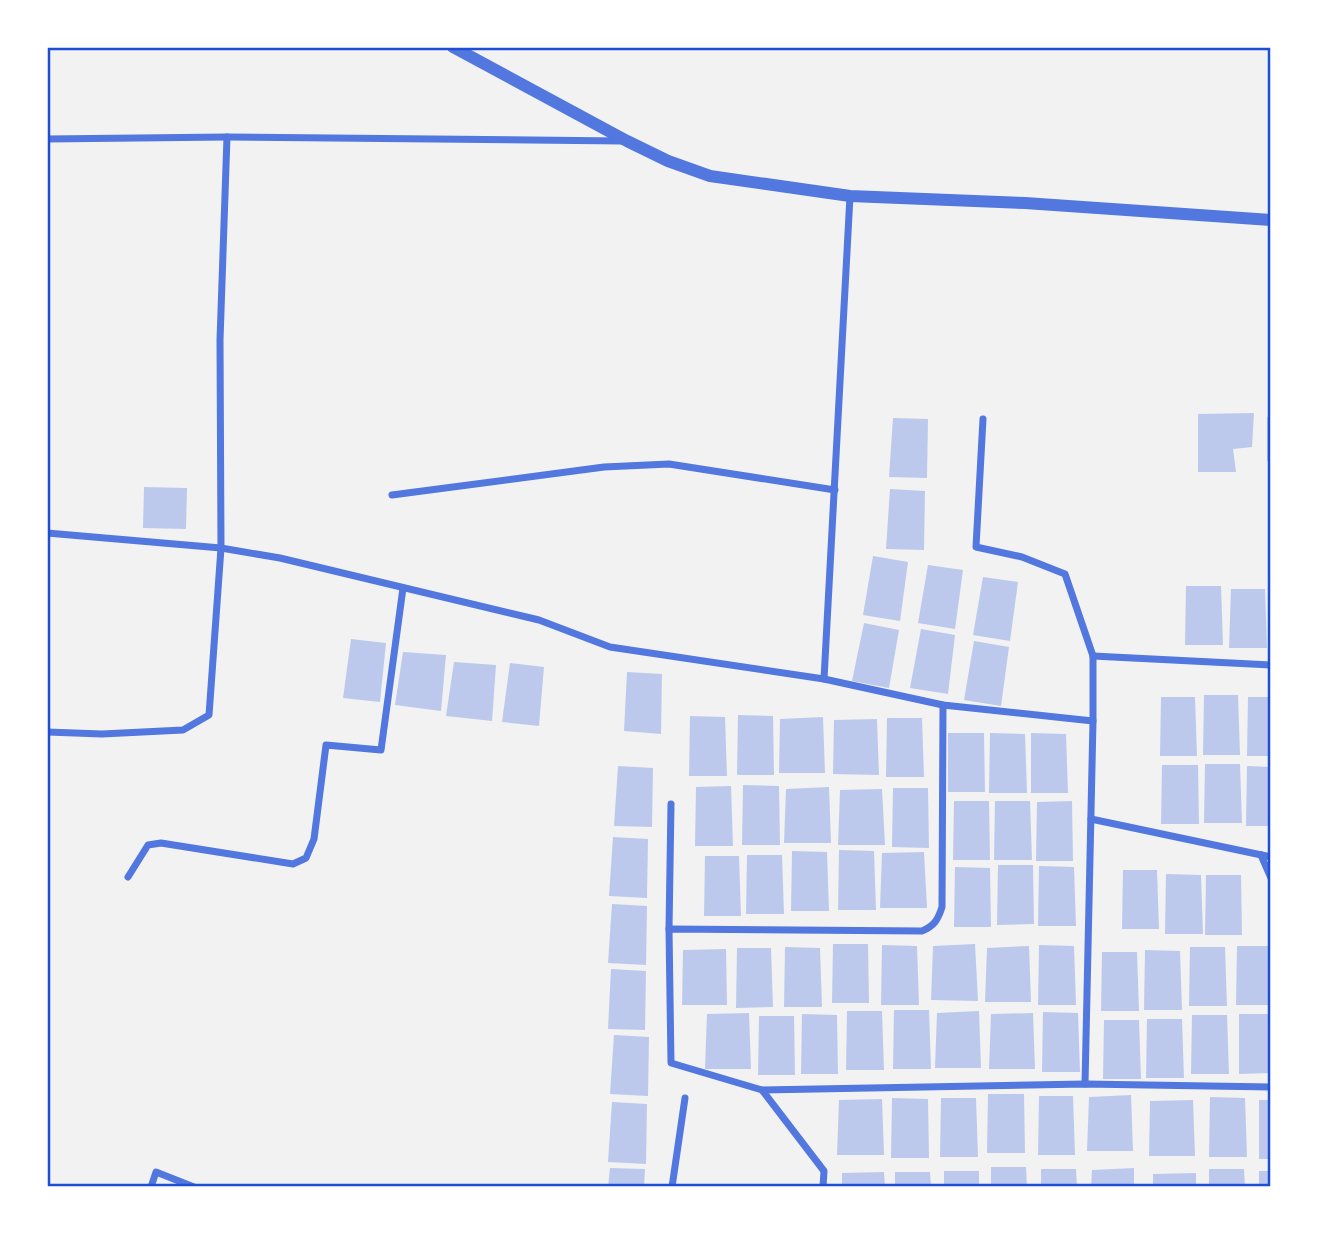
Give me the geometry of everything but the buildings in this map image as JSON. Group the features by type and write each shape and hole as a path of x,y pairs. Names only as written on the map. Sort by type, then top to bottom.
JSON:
{"street":[{"path":"453,47 626,141 667,161 710,176 850,196 1025,203 1271,220"},
{"path":"47,139 227,137 626,141"},
{"path":"47,732 102,734 183,730 209,715 221,548 220,340 227,137"},
{"path":"824,679 850,196"},
{"path":"982,419 976,547 1022,557 1065,574 1093,656 1085,1084"},
{"path":"392,495 604,467 669,464 835,490"},
{"path":"47,533 221,548 280,558 539,620 610,647 824,679 943,705 1093,721"},
{"path":"128,877 148,845 161,843 293,864 306,858 314,839 327,746 381,750 403,588"},
{"path":"1093,656 1271,665"},
{"path":"669,929 922,931 930,927 936,922 942,907 943,705"},
{"path":"671,804 671,1063 762,1090 1085,1084 1271,1087"},
{"path":"1091,819 1271,857"},
{"path":"1261,855 1271,878"},
{"path":"762,1090 824,1171 823,1187"},
{"path":"672,1187 685,1098"},
{"path":"151,1187 156,1172 194,1187"}]}
